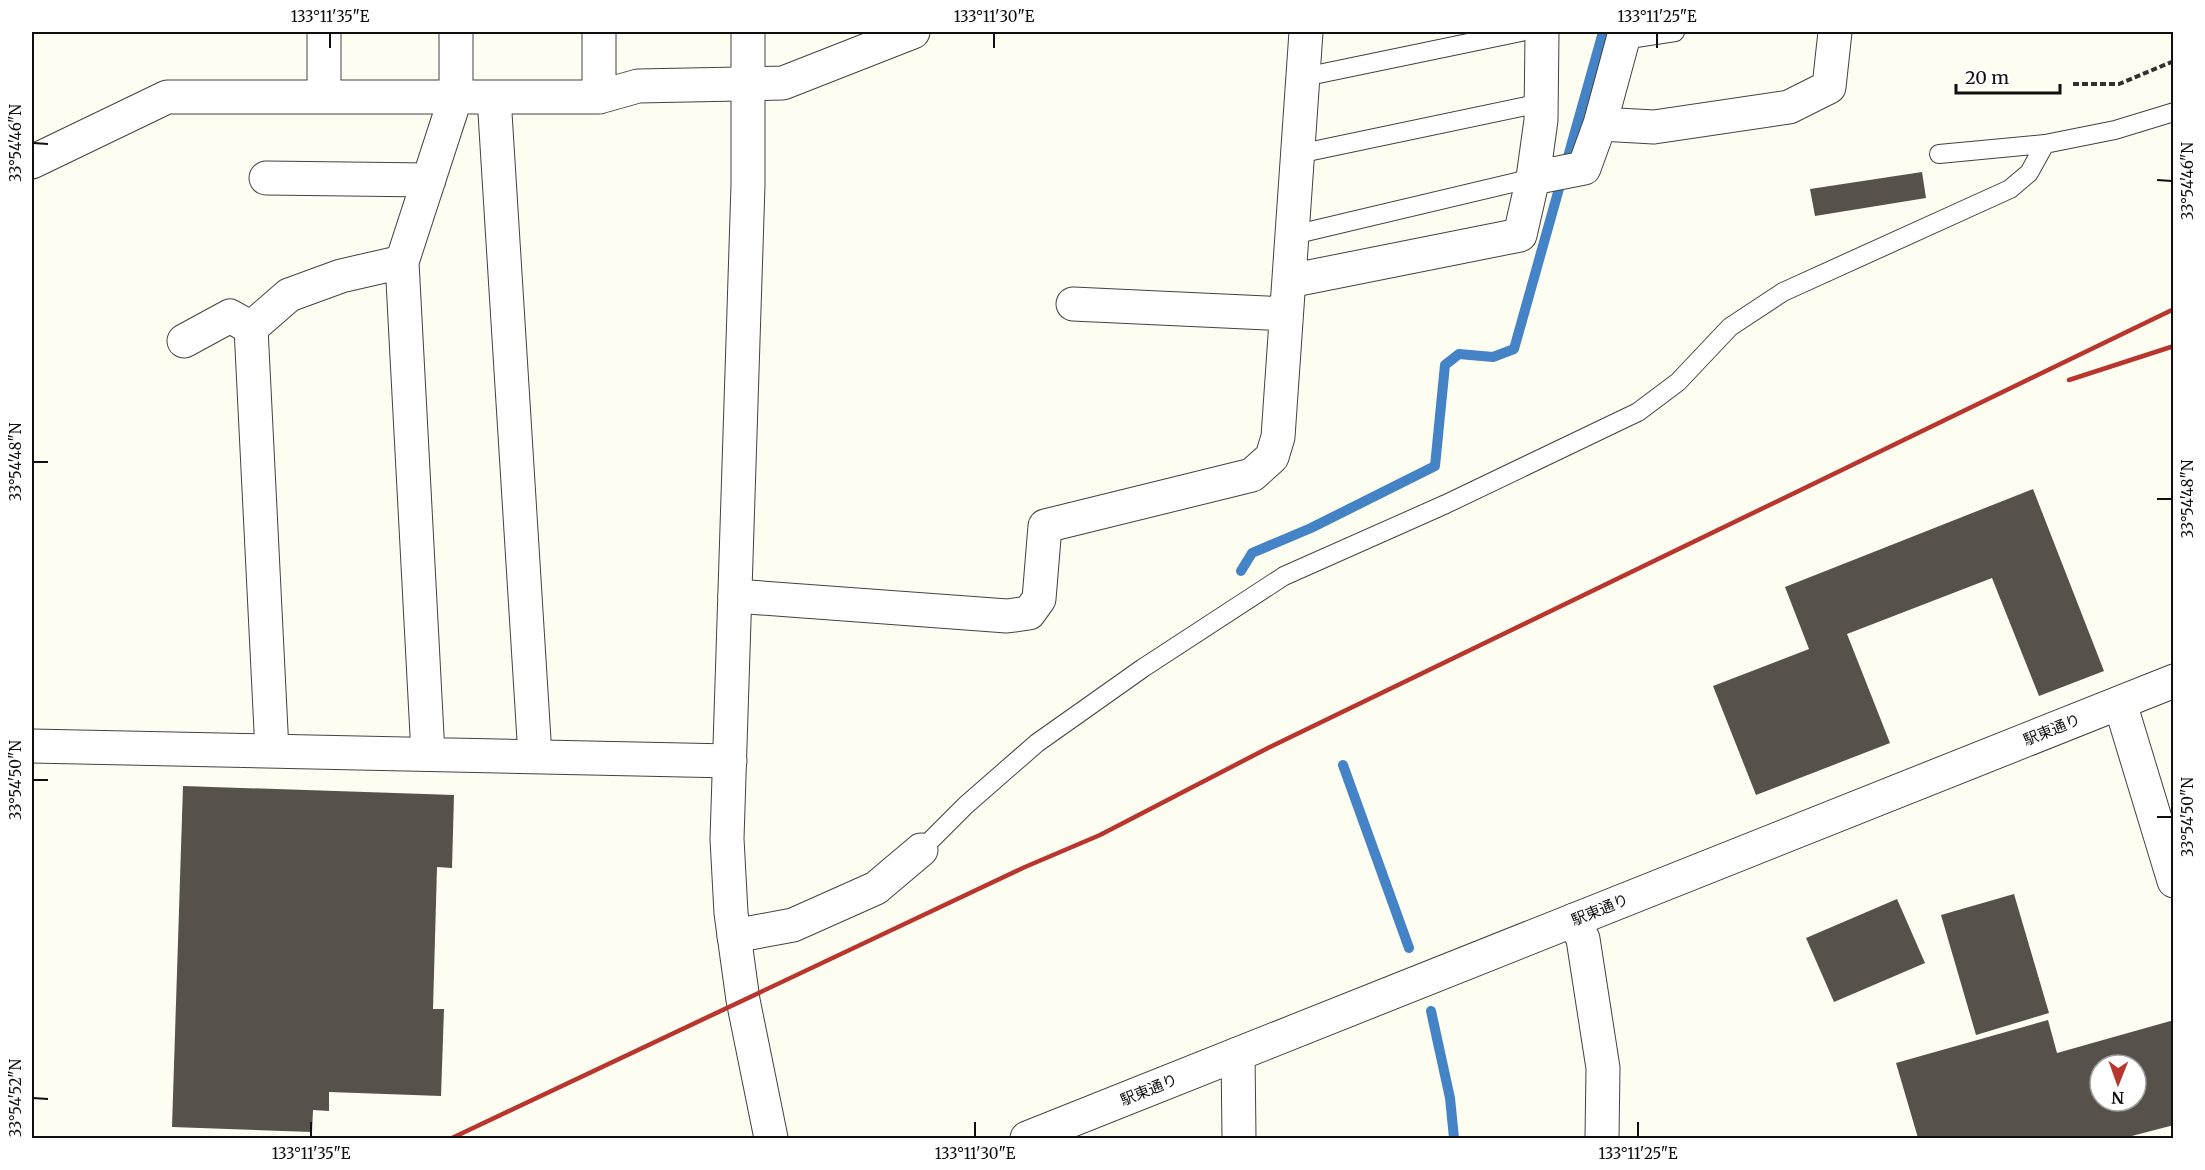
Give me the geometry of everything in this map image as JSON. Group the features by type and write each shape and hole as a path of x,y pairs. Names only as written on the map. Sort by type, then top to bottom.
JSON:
{"street":[{"path":"324,32 324,96"},
{"path":"428,754 402,262 456,96 456,32"},
{"path":"598,97 599,32"},
{"path":"748,32 748,185 727,839 734,936 743,1000 771,1138"},
{"path":"32,162 167,97 598,97 638,86 783,83 913,32"},
{"path":"735,596 1007,616 1029,613 1039,599 1045,526 1252,475 1272,457 1278,437 1306,32"},
{"path":"1289,281 1520,235 1537,177 1542,32"},
{"path":"1600,124 1654,127 1789,107 1829,87 1835,32"},
{"path":"1537,177 1584,168 1600,124 1624,36"},
{"path":"494,96 535,756"},
{"path":"266,178 429,180"},
{"path":"252,328 289,295 341,276 402,262"},
{"path":"1073,304 1286,314"},
{"path":"184,341 230,316 252,328"},
{"path":"252,328 272,751"},
{"name":"駅東通り","path":"1027,1138 2174,681"},
{"path":"2120,703 2174,881"},
{"path":"32,746 730,761"},
{"path":"734,936 793,924 876,888 921,850"},
{"path":"1574,920 1583,939 1603,1068 1602,1138"},
{"path":"1238,1054 1239,1138"}],"lane":[{"path":"1304,77 1521,32"},
{"path":"1624,36 1675,32"},
{"path":"1298,153 1541,103"},
{"path":"1939,154 2045,144 2115,130 2174,112"},
{"path":"921,850 966,805 1037,743 1143,668 1284,576 1446,504 1638,412 1678,382 1730,327 1783,292 2010,189 2029,173 2045,144"},
{"path":"1293,235 1537,177"}],"path":[{"path":"2073,84 2119,84 2174,61"}],"building":[{"path":"1922,172 1926,198 1815,216 1810,189"},
{"path":"2033,489 2104,671 2039,696 1992,578 1847,634 1890,743 1756,795 1713,686 1809,649 1785,587"},
{"path":"183,786 454,795 452,868 437,867 433,1009 444,1009 441,1096 329,1092 329,1111 313,1110 312,1132 172,1127"},
{"path":"2014,894 2049,1013 1976,1035 1941,915"},
{"path":"1897,899 1925,963 1834,1002 1806,938"},
{"path":"2048,1020 2057,1053 2174,1020 2174,1125 2124,1138 1918,1138 1896,1063"}],"waterway":[{"path":"1241,571 1252,553 1311,528 1435,466 1445,365 1459,354 1493,357 1514,349 1603,32"},
{"path":"1343,765 1409,948"},
{"path":"1431,1011 1450,1098 1454,1138"}],"railway":[{"path":"452,1138 1025,867 1100,835 1268,748 2174,309"},
{"path":"2069,380 2174,346"}]}
